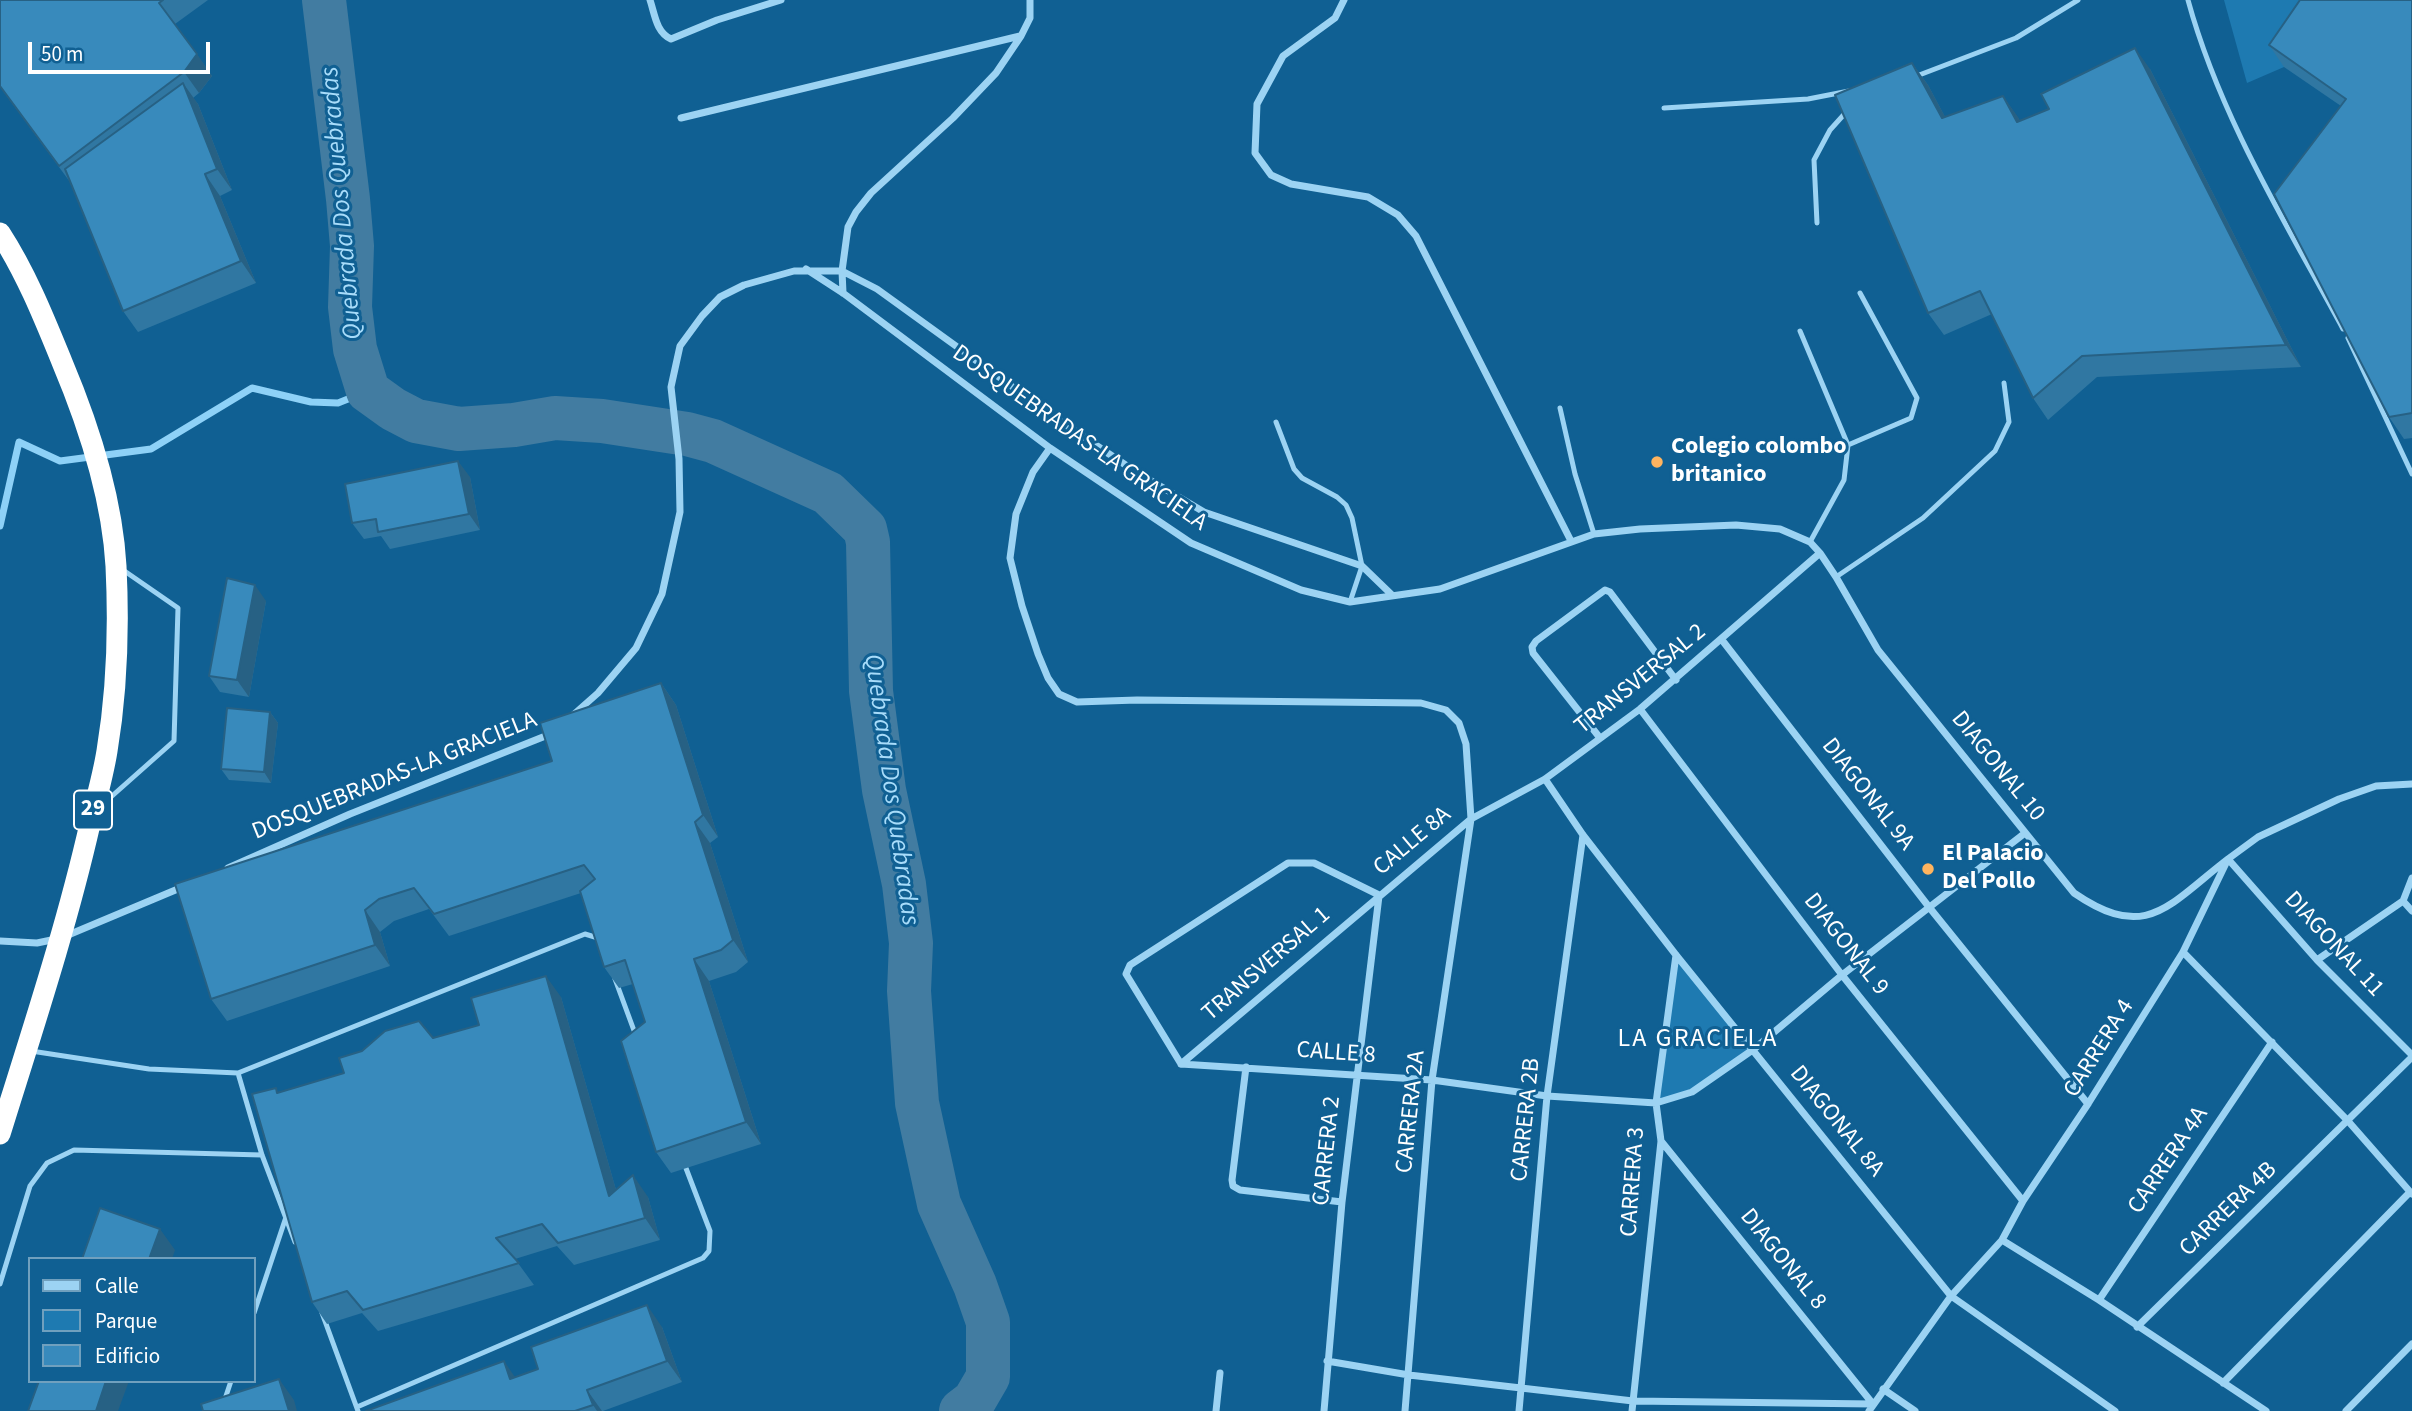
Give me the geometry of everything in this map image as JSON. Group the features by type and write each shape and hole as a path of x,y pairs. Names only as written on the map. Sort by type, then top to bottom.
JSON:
{"highway":[{"name":"29","path":"0,233 32,290 81,408 101,476 116,565 113,699 107,752 61,938 1,1127"}],"street":[{"path":"650,0 658,28 663,35 671,39 717,20 781,0"},
{"path":"843,293 842,271 848,227 856,212 871,193 953,118 996,73 1030,18 1030,0"},
{"path":"1345,0 1335,18 1283,56 1257,104 1255,153 1271,176 1291,184 1368,197 1398,215 1416,236 1571,541"},
{"path":"681,118 1021,36"},
{"name":"DOSQUEBRADAS-LA GRACIELA","path":"222,870 350,814 553,733 598,693 636,648 662,594 680,512 671,387 680,346 702,316 720,298 744,285 783,272 806,269 842,271 877,289 1057,419 1133,470 1204,512 1362,566 1392,595"},
{"name":"DOSQUEBRADAS-LA GRACIELA","path":"806,269 843,293 1050,448 1191,543 1301,590 1350,602 1440,589 1594,534 1736,525 1780,529"},
{"name":"CARRERA 2A","path":"1050,448 1032,472 1016,514 1010,558 1038,654 1048,678 1059,694 1077,702 1151,700 1422,703 1446,710 1459,723 1466,744 1471,819 1432,1080 1405,1411"},
{"name":"DIAGONAL 10","path":"1780,529 1810,542 1821,553 1878,650 2074,894 2098,910 2130,919 2152,916 2228,859"},
{"name":"TRANSVERSAL 2","path":"1471,819 1545,779 1640,709 1821,553"},
{"path":"1600,738 1533,653 1532,647 1536,641 1605,590 1610,592 1676,680"},
{"name":"DIAGONAL 9A","path":"1722,640 1929,907 2088,1104"},
{"name":"DIAGONAL 9","path":"1640,709 1842,975 2024,1201"},
{"name":"DIAGONAL 8A","path":"1545,779 1583,835 1676,955 1951,1296 2115,1411"},
{"name":"CARRERA 4","path":"1871,1407 1951,1296 2002,1240 2024,1201 2183,953 2228,859 2258,837 2339,799 2376,786 2412,784"},
{"name":"CALLE 8A","path":"1379,895 1471,819"},
{"path":"1656,1103 1692,1092 1754,1049 1842,975 2025,833"},
{"name":"CARRERA 2B","path":"1519,1411 1547,1096 1583,835"},
{"name":"DIAGONAL 11","path":"2228,859 2317,960 2412,1056"},
{"path":"1181,1065 1126,974 1130,965 1288,863 1314,863 1379,895"},
{"path":"2317,960 2403,901 2412,878"},
{"path":"0,944 37,943 61,938 197,881"},
{"name":"TRANSVERSAL 1","path":"1181,1065 1379,895"},
{"name":"CARRERA 2","path":"1324,1411 1326,1361 1342,1202 1379,895"},
{"path":"2403,901 2412,904"},
{"path":"2403,901 2412,911"},
{"path":"2183,953 2348,1121 2411,1193 2223,1383"},
{"name":"CARRERA 3","path":"1632,1411 1661,1141 1656,1103 1676,955"},
{"name":"CARRERA 4A","path":"2099,1300 2272,1042"},
{"name":"CARRERA 4B","path":"2137,1327 2412,1056"},
{"name":"CALLE 8","path":"1181,1065 1432,1080 1547,1096 1656,1103"},
{"path":"1246,1068 1233,1186 1240,1191 1342,1202"},
{"name":"DIAGONAL 8","path":"1661,1141 1871,1407"},
{"path":"2002,1240 2099,1300 2266,1411"},
{"path":"2346,1411 2412,1344"},
{"path":"1326,1361 1409,1375 1633,1401 1871,1407"},
{"path":"1216,1411 1220,1373"},
{"path":"1883,1390 1915,1411"}],"lane":[{"path":"1910,78 2016,38 2078,0"},
{"path":"2188,0 2199,40 2245,146 2347,336 2412,474"},
{"path":"1664,108 1808,99 1856,89"},
{"path":"1817,223 1814,160 1830,130 1853,104"},
{"path":"1848,445 1911,418 1917,398 1860,293"},
{"path":"1800,331 1848,445 1844,480 1810,542"},
{"path":"1836,577 1923,518 1995,451 2009,422 2004,383"},
{"path":"1560,408 1575,474 1594,534"},
{"path":"1276,422 1294,469 1302,478 1337,497 1346,505 1352,518 1362,566 1350,602"},
{"path":"93,813 174,741 178,608 116,565"},
{"path":"27,1050 149,1069 238,1073 585,934 593,935 601,941"},
{"path":"610,966 639,1042"},
{"path":"238,1073 262,1155 300,1255"},
{"path":"0,1284 30,1186 47,1163 74,1150 262,1155"},
{"path":"319,1306 357,1409 703,1258 709,1251 710,1231 681,1156"},
{"path":"256,1307 286,1217"},
{"path":"220,1411 230,1383"}],"green space":[{"path":"2224,0 2330,0 2284,67 2247,83"},
{"path":"1676,955 1754,1049 1692,1092 1656,1103"}],"building":[{"path":"0,0 163,0 159,3 197,54 184,72 59,166 0,86"},
{"path":"2300,0 2412,0 2412,413 2389,417 2274,194 2346,99 2269,45"},
{"path":"2135,48 2286,345 2082,356 2033,398 1980,291 1928,313 1835,95 1912,63 1942,118 2003,96 2017,122 2049,109 2041,94"},
{"path":"183,83 217,169 205,174 241,261 123,311 65,169"},
{"path":"458,461 469,514 378,532 376,519 352,523 345,484"},
{"path":"227,578 255,585 237,680 209,676"},
{"path":"661,683 703,815 695,822 733,940 721,950 694,959 746,1122 656,1152 621,1041 645,1022 625,960 604,967 580,891 595,879 584,865 434,914 414,888 379,899 365,910 375,945 211,999 175,884 552,761 540,723"},
{"path":"227,708 270,712 264,772 221,769"},
{"path":"546,976 609,1196 633,1175 645,1218 558,1243 542,1224 496,1238 519,1263 363,1310 347,1291 312,1302 252,1094 276,1088 277,1093 344,1073 339,1058 362,1051 385,1031 419,1021 433,1038 479,1025 471,998"},
{"path":"100,1208 160,1229 150,1257 83,1257"},
{"path":"647,1305 667,1361 587,1390 593,1405 575,1411 366,1411 504,1361 510,1379 538,1369 531,1347"},
{"path":"279,1379 289,1411 203,1411 201,1404"},
{"path":"38,1383 105,1383 96,1411 28,1411"}],"waterway":[{"name":"Quebrada Dos Quebradas","path":"324,0 352,246 350,307 355,349 368,391 416,421 459,429 514,425 555,418 602,421 687,434 713,441 828,493 865,529 868,542 871,691 884,790 904,884 911,943 909,991 917,1103 939,1204 975,1285 988,1322 988,1377 974,1401 961,1411"},
{"path":"0,526 19,442 60,461 151,449 252,388 311,402 338,403 368,391"}],"place":[{"name":"Colegio colombo britanico","path":"1657,462"},
{"name":"El Palacio Del Pollo","path":"1928,869"}],"district":[{"name":"LA GRACIELA","path":"1698,1040"}]}
